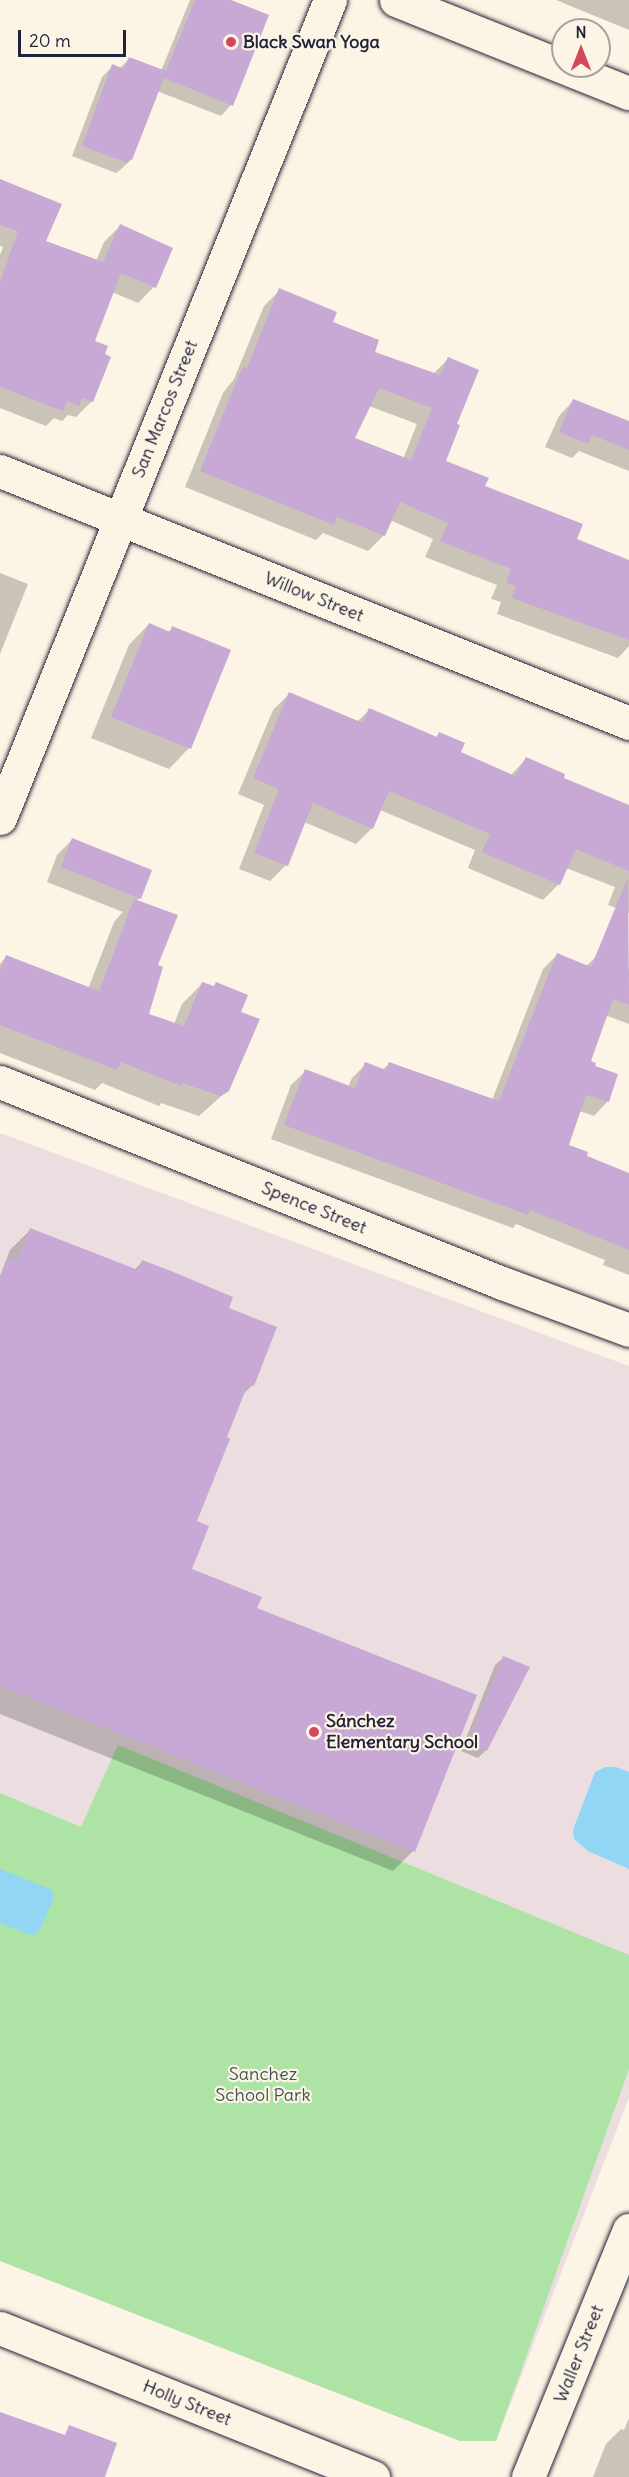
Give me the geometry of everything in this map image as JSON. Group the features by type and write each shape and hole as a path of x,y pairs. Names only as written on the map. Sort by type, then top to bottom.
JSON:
{"street":[{"name":"San Marcos Street","path":"0,818 330,0"},
{"path":"396,0 629,93"},
{"name":"Willow Street","path":"0,471 629,723"},
{"name":"Spence Street","path":"0,1082 502,1283 629,1330"},
{"name":"Waller Street","path":"528,2477 623,2263 629,2230"},
{"name":"Holly Street","path":"0,2328 373,2477"}],"shaded area":[{"name":"Sánchez Elementary School","path":"0,1133 629,1366 629,2098 496,2441 460,2441 0,2261"}],"green space":[{"name":"Sanchez School Park","path":"118,1745 629,1955 629,2069 496,2441 460,2441 0,2261 0,1793 81,1827"}],"water":[{"path":"605,1767 616,1767 629,1772 629,1869 588,1851 574,1839 573,1830 595,1772"},
{"path":"0,1869 50,1889 53,1893 53,1900 38,1933 31,1935 0,1923"}],"building":[{"path":"195,0 231,0 269,15 233,106 164,78 132,160 129,159 128,163 82,146 112,64 124,69 129,57 166,71"},
{"path":"0,179 62,204 46,241 103,262 120,224 173,248 156,288 121,273 95,341 108,346 105,354 111,357 93,402 82,398 79,406 67,401 63,411 0,387 0,282 18,231 0,225"},
{"path":"279,288 337,312 333,322 379,340 375,352 440,375 448,357 479,370 457,424 460,425 446,461 489,478 485,486 583,524 577,539 629,560 629,640 512,598 516,586 506,583 511,569 440,541 448,523 400,502 385,536 337,517 334,525 200,471 239,375 244,367 247,368","holes":["379,388 432,408 411,460 355,438"]},
{"path":"573,399 629,421 629,450 592,435 588,444 559,432"},
{"path":"149,623 170,632 172,626 231,650 191,749 111,717"},
{"path":"289,692 363,723 369,708 437,737 439,732 465,743 461,752 515,776 526,757 565,774 564,778 629,805 629,871 576,849 560,885 482,852 490,834 389,791 373,829 313,803 288,866 254,853 279,789 253,778"},
{"path":"72,838 152,870 141,899 61,867"},
{"path":"628,877 629,1005 613,999 591,1061 596,1063 595,1066 618,1074 609,1102 586,1095 569,1145 588,1152 587,1156 629,1173 629,1250 530,1210 528,1215 284,1125 305,1069 355,1088 365,1062 386,1070 389,1062 499,1101 557,953 591,967"},
{"path":"134,899 178,915 158,965 163,967 149,1014 184,1026 202,982 214,986 216,982 248,995 241,1012 260,1019 229,1091 221,1096 182,1083 181,1086 121,1062 117,1070 0,1025 0,971 6,955 99,991"},
{"path":"30,1228 138,1270 142,1260 171,1271 233,1297 229,1308 277,1327 254,1386 248,1384 227,1437 230,1439 197,1521 209,1526 192,1569 262,1597 257,1608 477,1695 415,1852 0,1686 0,1278 8,1258 17,1261"},
{"path":"503,1656 530,1667 487,1751 468,1743"},
{"path":"0,2412 65,2435 69,2425 117,2443 105,2477 0,2477"}],"place":[{"name":"Black Swan Yoga","path":"231,42"},
{"name":"Sánchez Elementary School","path":"314,1732"}]}
